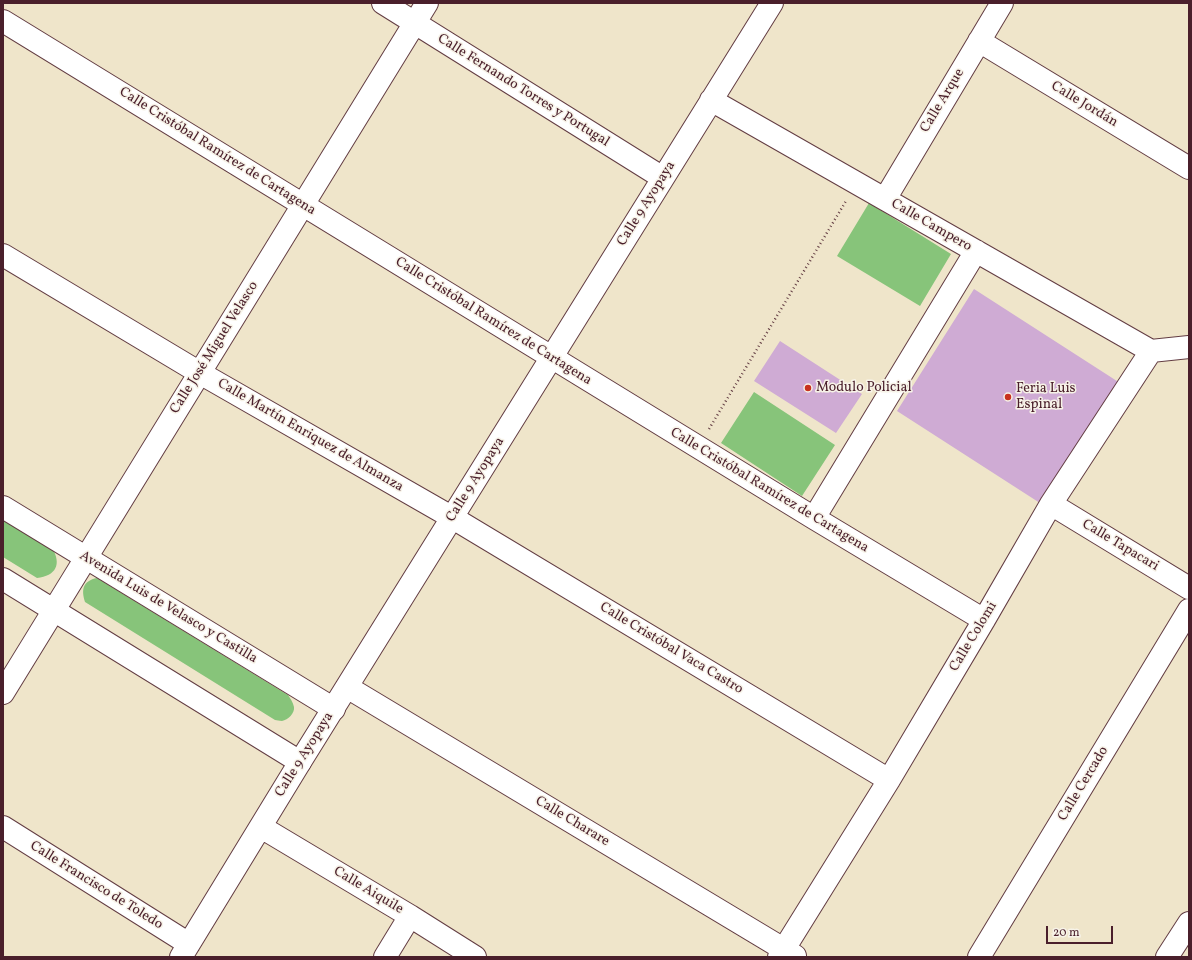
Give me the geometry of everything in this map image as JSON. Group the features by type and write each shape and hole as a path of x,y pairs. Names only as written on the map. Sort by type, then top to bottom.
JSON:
{"street":[{"name":"Calle Fernando Torres y Portugal","path":"383,3 663,178"},
{"name":"Calle José Miguel Velasco","path":"3,693 427,3"},
{"name":"Calle 9 Ayopaya","path":"185,951 300,762 453,518 771,3"},
{"name":"Calle Arque","path":"885,199 1002,3"},
{"name":"Calle Cristóbal Ramírez de Cartagena","path":"3,21 551,358 984,620"},
{"name":"Calle Jordán","path":"979,41 1189,168"},
{"name":"Calle Campero","path":"711,100 1151,351"},
{"path":"814,518 976,252"},
{"name":"Calle Martín Enriquez de Almanza","path":"3,255 200,373 453,518"},
{"path":"1151,351 1189,347"},
{"name":"Calle Colomi","path":"786,954 1051,504 1151,351"},
{"name":"Calle Tapacari","path":"1051,504 1189,588"},
{"name":"Avenida Luis de Velasco y Castilla","path":"3,507 334,709"},
{"name":"Calle Cristóbal Vaca Castro","path":"453,518 889,780"},
{"path":"3,579 300,762"},
{"name":"Calle Cercado","path":"979,957 1189,610"},
{"name":"Calle Charare","path":"347,687 786,954"},
{"name":"Calle Francisco de Toledo","path":"3,827 185,951"},
{"name":"Calle Aiquile","path":"260,827 410,916 475,957"},
{"path":"385,957 410,916"},
{"path":"1167,957 1189,923"}],"path":[{"path":"698,447 856,184"}],"green space":[{"path":"869,203 951,254 920,306 837,256"},
{"path":"754,392 835,445 802,496 721,443"},
{"path":"3,518 52,548 57,559 57,564 53,572 44,577 37,578 3,557"},
{"path":"97,578 288,695 294,707 292,714 289,718 282,721 275,720 85,602 83,593 84,586 92,579"}],"building":[{"name":"Feria Luis Espinal","path":"974,289 1120,383 1043,505 897,411"},
{"name":"Modulo Policial","path":"780,341 862,394 836,433 754,381"}],"place":[{"name":"Modulo Policial","path":"808,388"},
{"name":"Feria Luis Espinal","path":"1008,397"}]}
